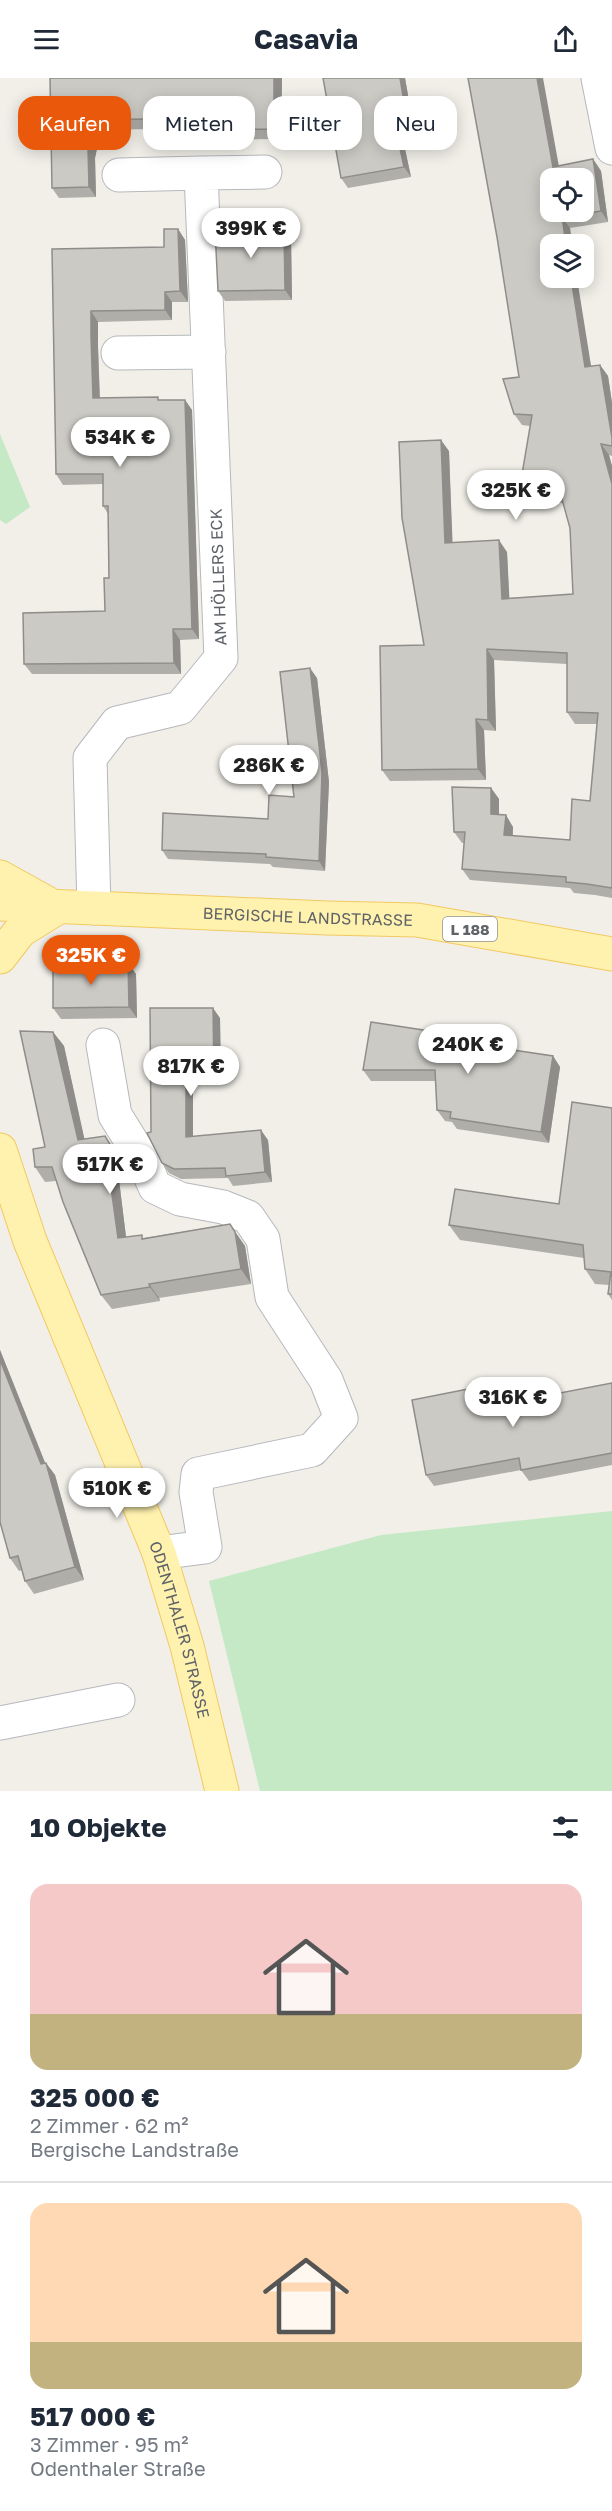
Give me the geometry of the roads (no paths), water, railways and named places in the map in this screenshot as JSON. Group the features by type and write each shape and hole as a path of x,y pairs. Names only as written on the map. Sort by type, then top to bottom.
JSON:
{"main road":[{"path":"0,877 57,908 20,932 0,957"},
{"name":"BERGISCHE LANDSTRASSE","path":"0,904 57,908 417,920 612,954"},
{"name":"ODENTHALER STRASSE","path":"0,1150 30,1241 159,1553 187,1646 222,1791"},
{"name":"ODENTHALER STRASSE","path":"0,1185 30,1241"}],"street":[{"path":"598,78 612,148"},
{"path":"119,175 265,172"},
{"name":"AM HÖLLERS ECK","path":"94,908 90,758 117,723 180,708 221,658 201,173"},
{"path":"118,353 209,352"},
{"path":"103,1045 115,1115 143,1160 155,1187 180,1200 223,1207 248,1218 263,1239 272,1297 326,1380 341,1418 312,1450 198,1474 196,1492 206,1547 159,1553"},
{"path":"0,1724 118,1700"}]}
